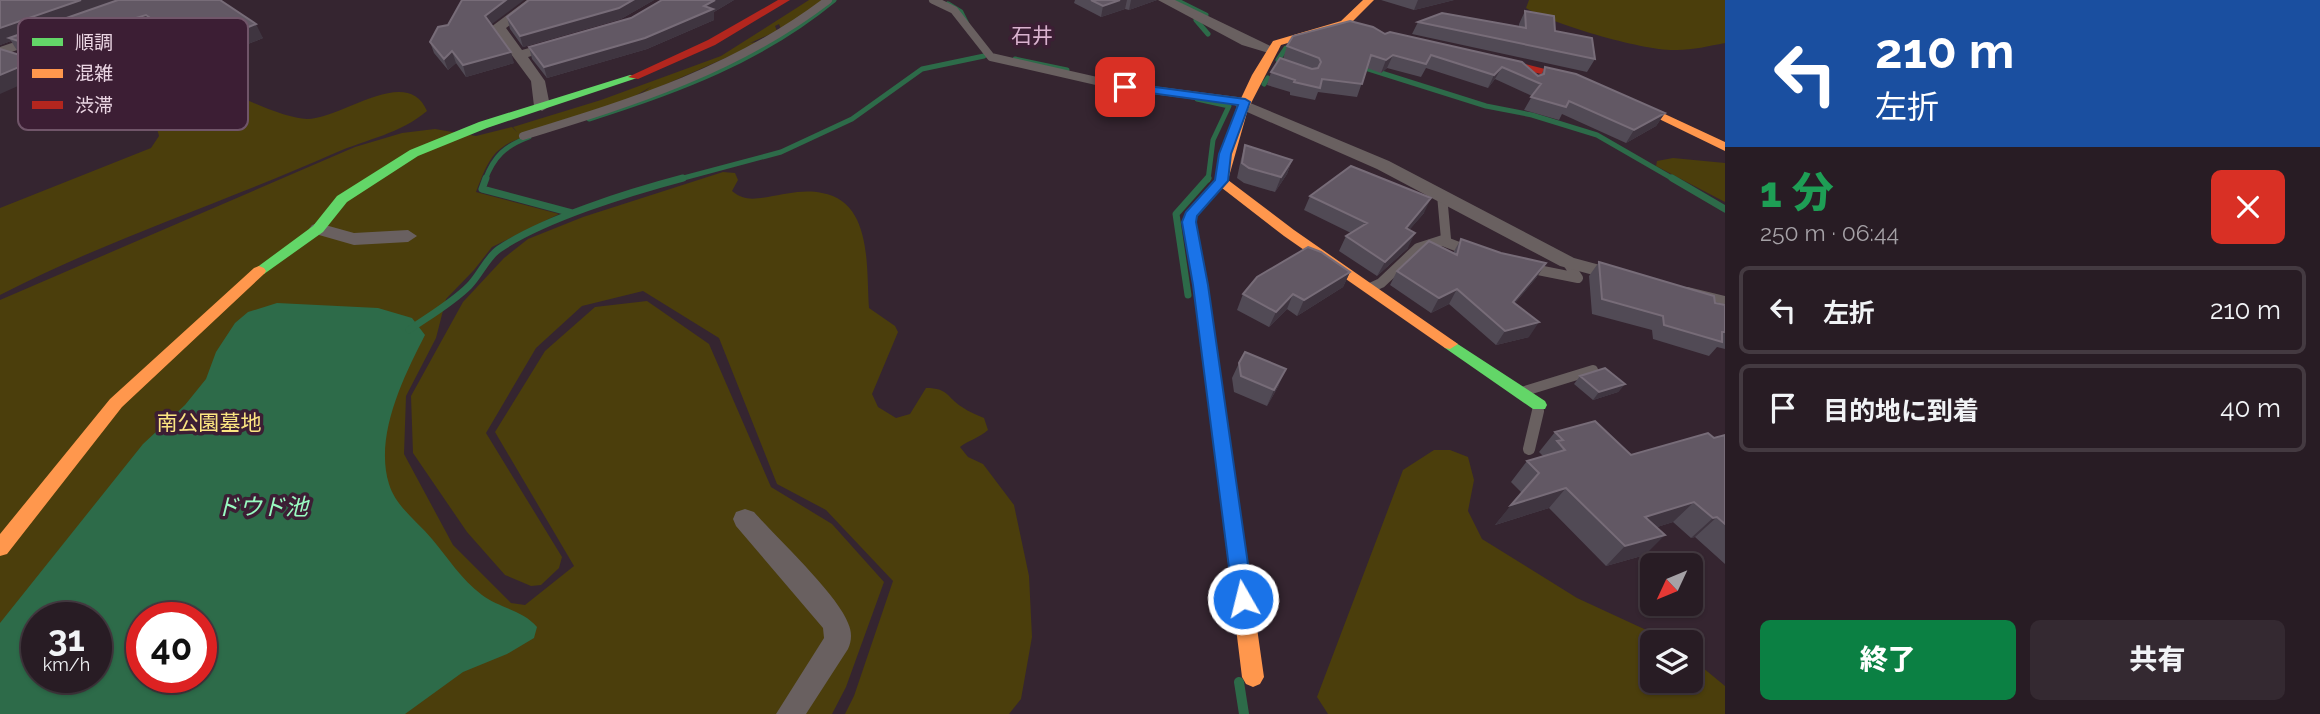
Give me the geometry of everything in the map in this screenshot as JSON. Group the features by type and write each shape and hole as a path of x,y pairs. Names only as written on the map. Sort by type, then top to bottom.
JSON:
{"street":[{"path":"536,0 498,27 538,81 541,106"},
{"path":"0,548 116,403 260,270 318,229 342,200 414,153 483,125 679,61 719,41 785,0"},
{"path":"1165,0 1247,42 1271,58"},
{"path":"1253,677 1202,299 1189,222 1191,215 1221,181 1225,154 1244,104 1277,43 1345,23 1369,0"},
{"path":"1345,23 1368,30"},
{"path":"519,55 567,41"},
{"path":"0,53 18,46"},
{"path":"1472,55 1517,69 1592,84 1725,147"},
{"path":"1244,104 1383,165 1567,262 1635,280"},
{"path":"1221,181 1289,233 1539,405"},
{"path":"318,229 354,239 408,236"},
{"path":"1674,289 1725,303"},
{"path":"745,519 828,612 836,625 838,640 790,714"}],"lane":[{"path":"523,136 685,82 780,35 828,0"},
{"path":"933,0 954,10 991,57 1114,85 1244,104"},
{"path":"0,53 18,58"},
{"path":"1370,289 1381,283 1418,248 1447,239 1442,195"},
{"path":"1443,241 1482,256"},
{"path":"1519,265 1578,278 1567,262"},
{"path":"1522,392 1592,370"},
{"path":"1529,449 1539,405"}],"green space":[{"name":"南公園墓地","path":"809,0 823,0 782,32 779,24 775,26 777,31 750,43 766,40 637,97 652,86 630,99 519,134 521,138 496,152 476,192 559,214 492,247 446,299 436,338 406,396 404,454 453,545 511,603 525,605 574,566 495,432 545,351 595,307 647,301 709,344 771,487 832,524 884,582 846,687 832,714 0,714 0,300 355,147 402,133 435,129 476,136 512,127 517,132 513,127 601,100 721,56"},
{"path":"1529,0 1725,0 1725,43 1677,50 1644,47 1556,22 1526,8"},
{"path":"405,92 418,98 427,111 394,131 124,238 0,295 0,208 151,148 159,136 157,130 248,130 248,100 307,119 321,117 373,97"},
{"path":"1673,158 1725,163 1725,202 1656,166 1657,161"},
{"path":"723,172 735,173 738,180 732,191 745,198 815,192 839,199 850,209 863,239 869,308 895,326 898,332 872,394 878,407 896,418 910,414 926,388 933,388 943,391 965,409 984,418 988,430 960,447 968,457 983,464 1014,505 1029,576 1032,637 1021,699 1009,714 845,714 854,696 893,581 826,510 777,484 719,338 643,291 582,306 536,348 486,433 562,557 559,568 541,585 531,586 505,575 467,532 413,453 411,396 463,302 504,258 528,239 583,217"},
{"path":"1434,450 1450,450 1468,457 1474,480 1468,511 1482,539 1577,598 1646,630 1640,630 1640,693 1703,693 1703,668 1725,686 1725,714 1328,714 1317,697 1403,470"}],"water":[{"name":"ドウド池","path":"277,303 378,308 412,318 425,335 400,388 388,427 385,465 392,492 468,582 482,595 518,613 537,627 534,638 507,654 463,672 405,714 0,714 0,623 143,444 185,405 206,379 216,352 235,323 248,312"}],"building":[{"path":"0,0 81,0 29,18 18,18 18,22 0,28"},
{"path":"118,0 220,0 247,18 150,18 146,15 136,18 66,18"},
{"path":"462,0 506,0 485,16 511,52 463,65 452,51 444,59 430,42 438,27 448,25"},
{"path":"529,0 633,0 619,8 520,36 507,17"},
{"path":"662,0 715,0 704,6 713,9 645,38 544,67 529,47 631,18"},
{"path":"1091,0 1120,0 1103,6"},
{"path":"1525,11 1554,16 1555,31 1592,38 1595,59 1418,22 1442,13 1526,28"},
{"path":"248,19 256,24 248,27"},
{"path":"1350,21 1373,27 1385,34 1390,32 1522,62 1538,76 1544,74 1545,67 1576,74 1665,113 1634,130 1569,101 1566,107 1531,97 1541,84 1502,67 1494,75 1431,55 1426,64 1393,55 1386,60 1371,55 1362,84 1322,79 1320,88 1294,82 1295,80 1271,72 1280,58 1312,69 1318,68 1321,62 1319,58 1287,46 1293,36"},
{"path":"0,49 18,54 18,68 0,75"},
{"path":"1245,145 1292,160 1281,177 1249,168 1242,163"},
{"path":"1351,166 1431,198 1406,228 1415,233 1385,262 1346,236 1367,223 1310,196"},
{"path":"1461,239 1501,253 1546,263 1513,302 1539,322 1505,331 1457,289 1439,298 1397,271 1429,241 1457,255"},
{"path":"1308,247 1321,252 1350,272 1304,300 1293,294 1276,312 1243,294 1257,277"},
{"path":"1599,262 1714,296 1715,303 1725,305 1725,332 1722,332 1722,342 1664,325 1663,316 1602,299"},
{"path":"1245,352 1286,369 1274,390 1241,376 1239,363"},
{"path":"1605,368 1625,384 1599,392 1580,376"},
{"path":"1595,421 1631,455 1708,433 1714,438 1725,435 1725,524 1694,502 1645,517 1665,535 1625,546 1566,488 1511,505 1539,473 1527,461 1565,450 1557,441 1563,440 1555,432"}],"waterway":[{"path":"589,119 686,85 748,57 834,0"},
{"path":"1176,0 1206,15"},
{"path":"948,4 961,12 967,24"},
{"path":"1196,20 1208,34"},
{"path":"1278,60 1286,48 1295,51"},
{"path":"677,180 781,152 852,119 922,69 984,56"},
{"path":"1015,59 1067,70"},
{"path":"1359,66 1486,106 1532,115 1597,135 1675,180"},
{"path":"1264,84 1268,78"},
{"path":"1197,99 1229,106 1213,140 1208,180"},
{"path":"485,180 492,164 501,153 529,137"},
{"path":"486,178 482,189 572,213"},
{"path":"677,180 683,178"},
{"path":"1188,295 1176,214 1208,178"},
{"path":"1672,178 1725,209"},
{"path":"409,330 448,304 473,282 495,252 517,238 563,217 677,180"},
{"path":"1239,682 1244,714"}],"traffic: fast":[{"path":"259,271 318,229 342,199 414,153 483,125 634,77"},
{"path":"1450,344 1539,405"}],"traffic: slow":[{"path":"1369,0 1345,23 1277,43 1242,109 1221,181 1289,233 1450,344"},
{"path":"1626,99 1725,147"},
{"path":"1221,181 1191,215 1189,222 1201,285 1253,677"},
{"path":"0,548 116,403 259,271"}],"traffic: jam":[{"path":"634,77 712,43 785,0"},
{"path":"1485,57 1585,82"}],"district":[{"name":"石井","path":"1032,35"}],"route":[{"path":"1125,87 1245,102 1225,154 1221,181 1191,215 1189,222 1243,599"}]}
